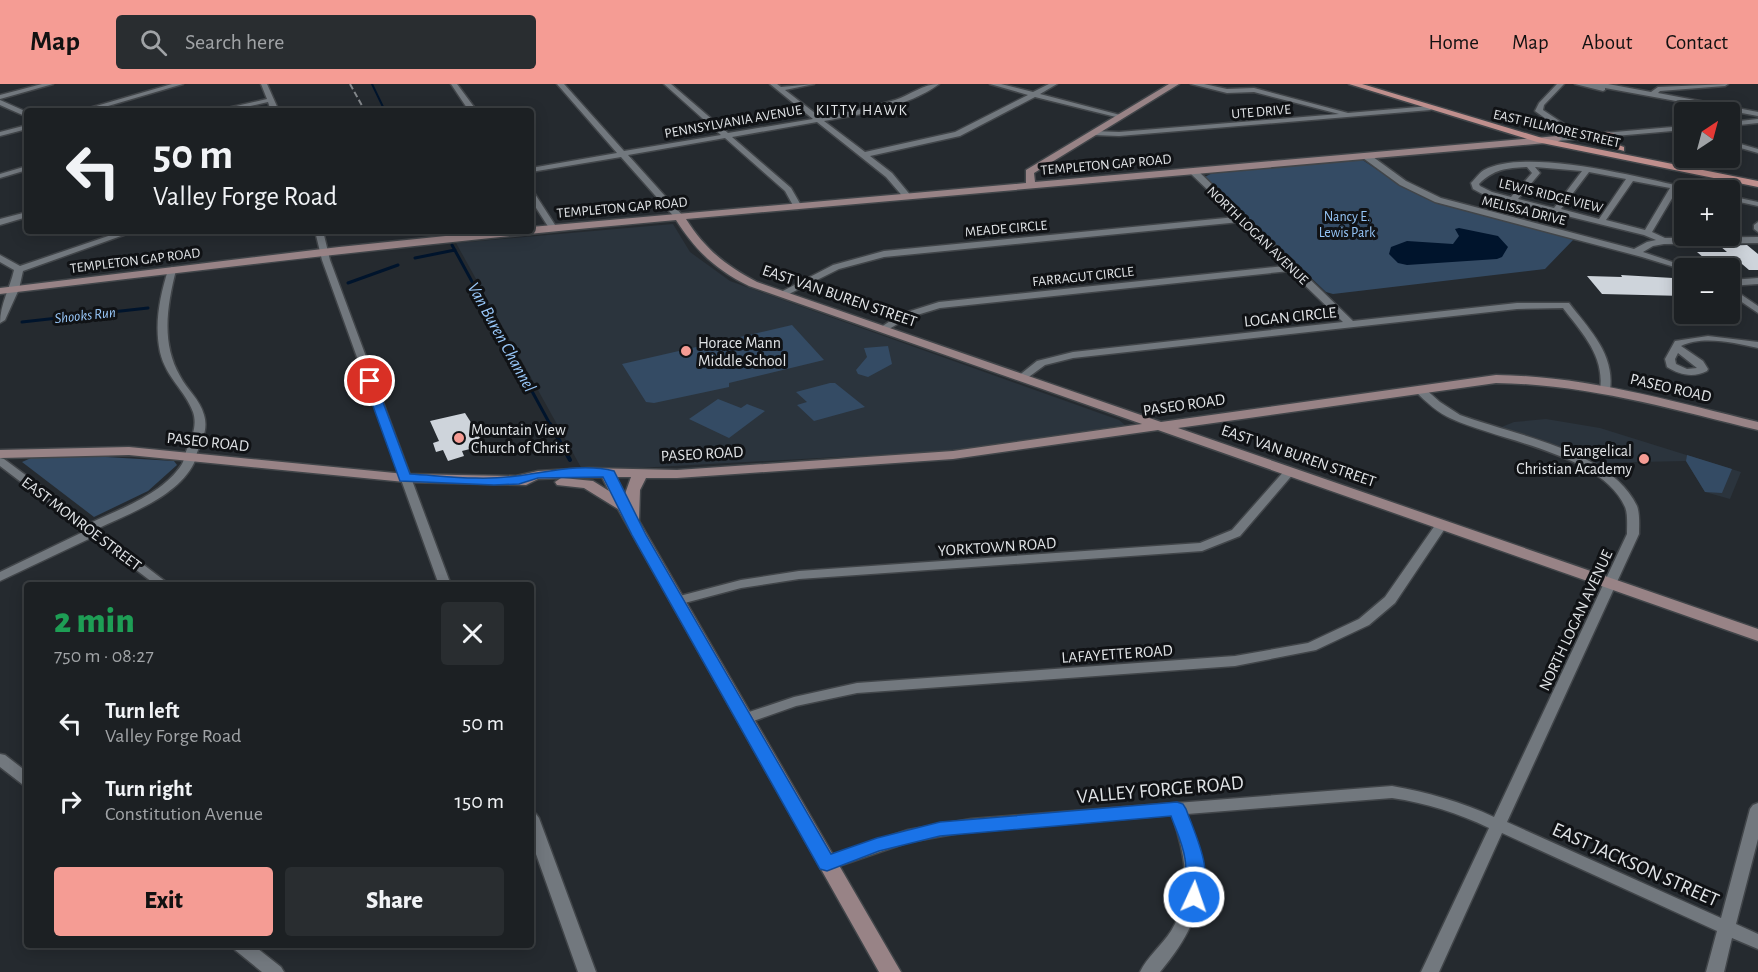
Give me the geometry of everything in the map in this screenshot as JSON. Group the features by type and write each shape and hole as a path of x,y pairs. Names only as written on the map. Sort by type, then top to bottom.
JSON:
{"main road":[{"name":"EAST FILLMORE STREET","path":"1353,84 1540,140 1758,184"},
{"name":"EAST FILLMORE STREET","path":"1365,84 1483,120 1557,139 1758,176"},
{"path":"1610,134 1601,140 1608,146 1671,160"}],"street":[{"path":"0,97 50,84"},
{"path":"94,108 180,84"},
{"path":"264,84 273,108"},
{"path":"454,84 471,108"},
{"path":"560,84 680,218"},
{"path":"667,84 788,190 798,207"},
{"path":"777,87 811,84"},
{"name":"PENNSYLVANIA AVENUE","path":"534,169 883,107 936,84"},
{"path":"993,84 1120,116"},
{"path":"864,155 957,134 1054,84"},
{"path":"1031,186 1029,172 1175,84"},
{"path":"1194,84 1227,91 1254,90 1321,105 1352,115"},
{"path":"1561,84 1541,104 1539,111 1570,132"},
{"path":"1578,84 1652,96 1758,118"},
{"path":"1598,84 1679,102"},
{"path":"1652,96 1658,89 1725,84"},
{"path":"777,87 889,175 908,197"},
{"path":"233,108 270,100"},
{"path":"0,102 24,114"},
{"name":"UTE DRIVE","path":"1094,133 1119,134 1430,108"},
{"path":"1740,115 1758,118"},
{"path":"1740,122 1758,118"},
{"path":"0,134 24,128"},
{"name":"TEMPLETON GAP ROAD","path":"534,230 1674,129"},
{"path":"1740,146 1758,151"},
{"name":"MELISSA DRIVE","path":"1366,156 1403,183 1438,200 1674,264"},
{"path":"1513,200 1536,173 1530,165"},
{"name":"LEWIS RIDGE VIEW","path":"1661,242 1647,233 1483,192 1476,187 1476,183 1491,170 1530,165 1587,170 1674,188"},
{"path":"0,176 24,169"},
{"path":"1556,210 1587,170"},
{"name":"NORTH LOGAN AVENUE","path":"1193,171 1350,324"},
{"path":"1601,222 1630,179"},
{"path":"1647,233 1674,188"},
{"path":"534,199 553,228"},
{"path":"1740,200 1758,204"},
{"path":"0,222 24,215"},
{"name":"EAST VAN BUREN STREET","path":"680,218 695,244 715,263 736,276 782,294 1758,635"},
{"name":"MEADE CIRCLE","path":"782,294 829,270 884,254 1241,219"},
{"path":"0,258 19,269 122,234"},
{"path":"320,234 326,260 444,582"},
{"name":"TEMPLETON GAP ROAD","path":"0,291 325,251 495,234"},
{"path":"1740,239 1758,240"},
{"path":"1641,254 1659,246 1661,242 1674,241"},
{"name":"FARRAGUT CIRCLE","path":"883,329 909,313 939,304 1292,268"},
{"path":"0,320 14,289 19,269"},
{"path":"0,577 155,494 184,468 199,438 200,419 192,400 170,368 161,324 164,298 172,270"},
{"path":"1740,282 1758,281"},
{"path":"1740,297 1758,310"},
{"name":"LOGAN CIRCLE","path":"1022,377 1041,363 1066,356 1517,306 1566,305 1605,361 1609,376 1605,390"},
{"path":"1676,347 1683,341 1713,338 1758,345"},
{"name":"PASEO ROAD","path":"519,480 538,475 590,472 641,474 953,455 1496,379 1526,378 1560,381 1758,426"},
{"name":"NORTH LOGAN AVENUE","path":"1419,389 1454,416 1566,454 1593,468 1617,486 1632,505 1636,521 1633,534 1430,972"},
{"name":"PASEO ROAD","path":"0,454 98,450 405,478 472,481 519,480 548,483 609,474"},
{"name":"EAST MONROE STREET","path":"0,461 160,582"},
{"name":"YORKTOWN ROAD","path":"677,601 741,584 799,575 1202,548 1236,532 1290,471"},
{"path":"609,474 628,514 677,601 890,972"},
{"path":"628,514 635,480 641,474"},
{"path":"548,483 588,484 628,514"},
{"name":"LAFAYETTE ROAD","path":"744,719 794,702 857,688 1235,661 1311,647 1364,622 1384,606 1403,584 1442,524"},
{"path":"0,759 24,778"},
{"name":"VALLEY FORGE ROAD","path":"827,864 877,845 940,829 1392,792 1442,802 1497,825"},
{"path":"1149,972 1171,944 1188,914 1194,897 1196,879 1194,857 1177,809"},
{"path":"1715,972 1758,809"},
{"name":"EAST JACKSON STREET","path":"1497,825 1758,942"},
{"path":"534,837 587,972"},
{"path":"245,948 275,972"}],"shaded area":[{"name":"Horace Mann Middle School","path":"673,224 690,252 730,281 1119,420 1125,425 947,451 583,471 456,243"},
{"path":"1455,229 1498,236 1508,247 1502,257 1497,259 1407,265 1398,263 1389,254 1391,247 1407,241 1453,244 1459,236"},
{"name":"Evangelical Christian Academy","path":"1546,419 1600,428 1741,472 1730,499 1705,492 1686,461 1595,463 1565,449 1499,428 1514,422"}],"green space":[{"name":"Nancy E. Lewis Park","path":"1361,159 1402,186 1432,201 1574,239 1545,269 1333,294 1326,292 1205,177 1214,172"},
{"path":"792,325 824,360 729,383 729,387 654,403 646,402 622,364"},
{"path":"888,346 892,364 868,377 858,374 856,370 867,357 864,348"},
{"path":"835,383 865,407 814,421 797,405 807,402 796,392"},
{"path":"718,399 741,408 747,404 765,411 729,438 689,419"},
{"path":"1687,455 1732,469 1722,493 1705,492 1686,461"},
{"path":"89,456 174,461 177,465 148,491 94,517 22,462 31,458"}],"building":[{"path":"1747,245 1758,254 1758,270 1749,270 1740,264 1740,258 1704,258 1697,252 1727,252 1720,246"},
{"path":"1621,275 1673,278 1674,296 1602,294 1587,276 1622,277"},
{"name":"Mountain View Church of Christ","path":"465,413 482,440 476,442 478,447 462,451 464,456 448,461 443,450 436,452 433,443 439,441 430,421"}],"waterway":[{"name":"Van Buren Channel","path":"372,84 384,108"},
{"name":"Van Buren Channel","path":"452,245 455,250"},
{"name":"Shooks Run","path":"415,258 455,250"},
{"name":"Van Buren Channel","path":"455,250 551,426"},
{"name":"Shooks Run","path":"348,283 398,265"},
{"name":"Shooks Run","path":"22,322 148,308"},
{"name":"Van Buren Channel","path":"550,424 570,460"}],"railway":[{"path":"350,84 363,108"}],"place":[{"name":"Horace Mann Middle School","path":"686,351"},
{"name":"Mountain View Church of Christ","path":"459,438"},
{"name":"Evangelical Christian Academy","path":"1644,459"}],"district":[{"name":"KITTY HAWK","path":"862,110"}],"route":[{"path":"370,381 405,478 494,481 519,480 538,475 590,472 609,474 623,507 827,864 877,845 940,829 1177,809 1189,837 1194,857 1196,879 1194,897"}]}
